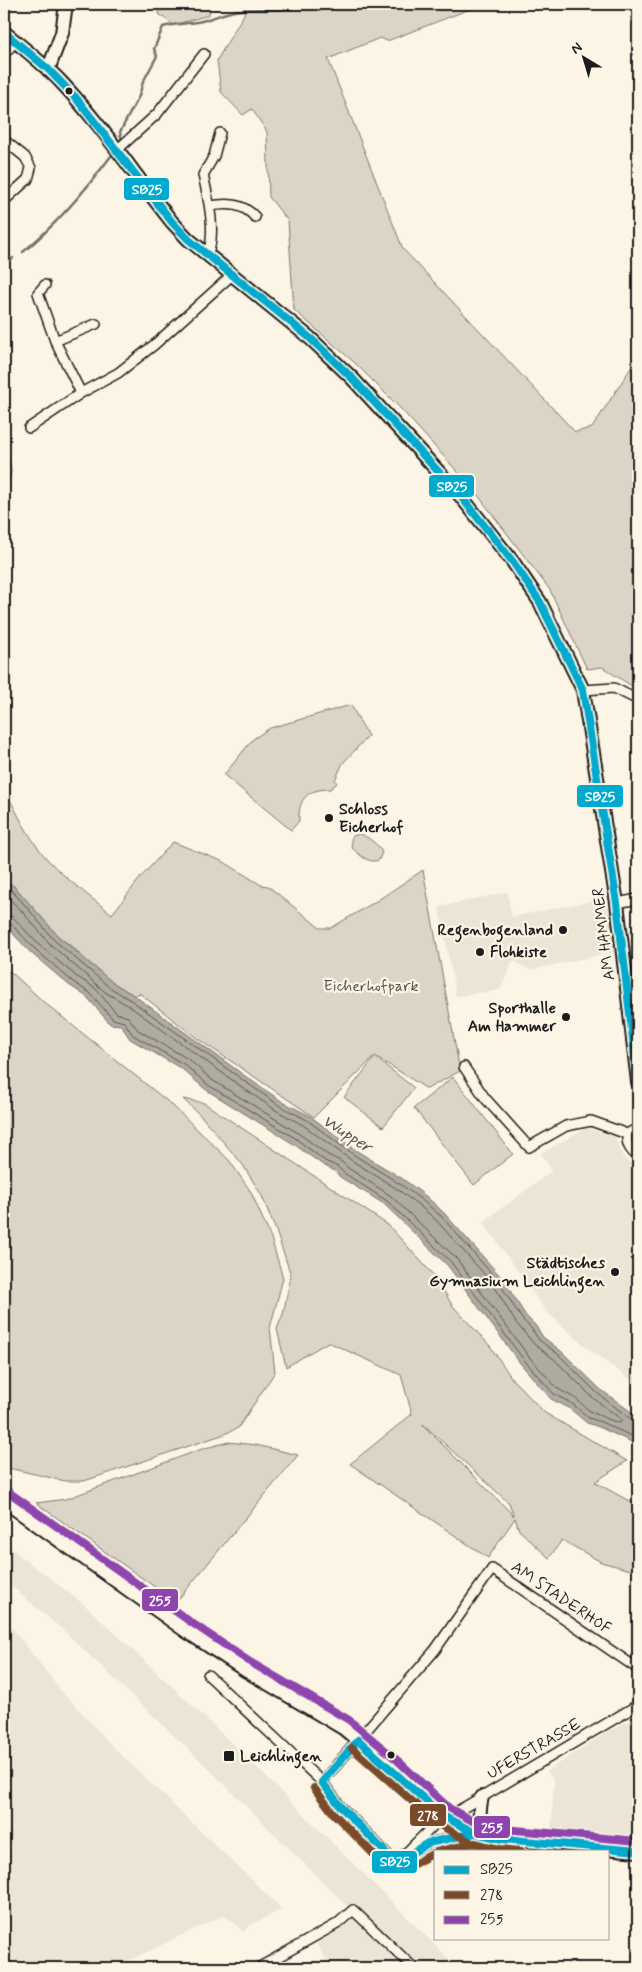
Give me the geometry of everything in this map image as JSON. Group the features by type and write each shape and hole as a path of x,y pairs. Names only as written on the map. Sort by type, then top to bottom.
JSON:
{"main road":[{"path":"48,70 62,34 66,4"},
{"name":"AM HAMMER","path":"4,32 48,70 84,108 172,222 207,254 310,338 352,378 447,480 513,562 540,602 583,690 617,903 638,1082"},
{"path":"4,1500 186,1631 245,1670 343,1728 390,1766 444,1816 475,1833 502,1839 638,1851"},
{"path":"482,1797 480,1824 488,1836"}],"street":[{"path":"4,54 15,42"},
{"path":"116,150 158,114 204,54"},
{"path":"207,254 210,247 210,206 203,175 214,156 220,133"},
{"path":"4,140 25,157 32,168 28,179 4,201"},
{"path":"210,206 225,204 241,206 249,210 255,217"},
{"path":"30,428 81,393 118,372 154,345 232,275"},
{"path":"45,285 38,294 55,341 81,393"},
{"path":"55,341 96,324"},
{"path":"583,690 614,688 638,700"},
{"path":"617,903 638,899"},
{"path":"464,1067 485,1098 529,1147 566,1126 591,1121 627,1134 638,1128"},
{"path":"627,1134 630,1149 638,1157"},
{"name":"AM STADERHOF","path":"358,1740 435,1650 492,1569 638,1669"},
{"path":"208,1675 322,1782 341,1807 396,1863"},
{"name":"UFERSTRASSE","path":"444,1816 456,1812 638,1705"},
{"path":"322,1782 358,1740"},
{"path":"396,1863 444,1816"},
{"path":"396,1863 428,1843 475,1833"},
{"path":"258,1968 336,1924 353,1910 414,1968"}],"shaded area":[{"path":"507,892 512,917 605,898 610,915 614,952 530,970 513,961 500,990 456,996 439,907"},
{"path":"586,1128 615,1137 623,1157 638,1169 638,1385 587,1348 546,1311 483,1222 552,1171 541,1153"},
{"path":"4,1543 86,1606 236,1747 458,1968 331,1968 317,1944 358,1917 207,1767 64,1631 4,1580"},
{"path":"9,1624 59,1688 116,1750 282,1909 249,1926 244,1932 224,1915 128,1961 132,1968 4,1968 4,1626"},
{"path":"638,1717 638,1840 551,1833 554,1781 547,1771 610,1730"}],"green space":[{"path":"158,4 210,4 209,15 173,25 159,14"},
{"path":"246,4 483,4 387,41 380,38 328,59 403,249 575,432 592,428 638,357 638,690 602,667 587,669 550,590 474,490 400,408 356,364 294,310 288,221 269,197 267,132 252,109 243,115 221,92 217,60 244,14"},
{"path":"4,433 11,471 4,510"},
{"path":"351,705 368,736 343,763 335,780 337,783 330,789 322,789 310,793 302,801 299,821 291,830 224,775 253,739 270,728"},
{"name":"Eicherhofpark","path":"4,788 24,826 41,852 71,881 112,914 141,877 173,842 224,862 261,885 268,886 320,928 331,928 423,870 460,1071 427,1089 375,1056 314,1117 198,1039 139,993 135,996 112,982 58,936 14,886 4,881"},
{"path":"359,834 378,846 382,852 379,860 368,860 352,848 351,839"},
{"path":"4,969 12,973 46,1004 172,1105 229,1160 251,1192 271,1238 283,1278 270,1328 275,1372 238,1428 84,1481 65,1481 4,1467"},
{"path":"375,1057 414,1088 383,1127 344,1097"},
{"path":"453,1077 513,1154 474,1185 414,1108"},
{"path":"183,1099 204,1103 388,1225 437,1279 452,1305 490,1346 513,1380 545,1413 627,1461 595,1482 638,1506 638,1572 601,1562 562,1540 549,1558 519,1530 515,1518 488,1558 350,1464 412,1414 401,1375 328,1342 286,1367 277,1329 283,1314 291,1275 262,1196 243,1165 202,1117","holes":["423,1424 509,1503 514,1516"]},
{"path":"228,1442 256,1445 298,1455 176,1602 36,1503 66,1499 202,1449"}],"water":[{"path":"4,881 14,886 58,936 112,982 135,996 252,1081 283,1102 310,1116 357,1151 403,1179 427,1197 444,1213 502,1278 526,1316 543,1337 561,1351 600,1389 638,1417 638,1445 587,1423 569,1408 551,1399 520,1363 448,1266 384,1204 340,1177 335,1171 323,1165 292,1143 205,1089 182,1069 130,1039 121,1025 110,1024 87,997 69,985 31,953 4,924"}],"waterway":[{"path":"122,142 120,132 157,56 154,49 163,27 197,22 236,11 282,9 306,4"},
{"path":"23,252 70,207 111,156"},
{"path":"4,265 13,258"}],"transit line":[{"name":"SB25","path":"4,32 48,69 76,98 172,222 188,239 310,338 352,378 459,494 513,562 540,602 583,690 617,903 638,1082"},
{"name":"255","path":"10,1493 192,1623 250,1662 349,1720 397,1760 449,1808 478,1824 504,1829 638,1841"},
{"name":"SB25","path":"358,1740 443,1816 475,1833 428,1843 396,1863 341,1807 322,1782 358,1740"},
{"name":"278","path":"352,1748 438,1824 472,1843 510,1850"},
{"name":"278","path":"314,1788 334,1814 389,1870"},
{"name":"SB25","path":"475,1833 502,1839 638,1851"},
{"name":"278","path":"444,1850 475,1843 483,1845"},
{"name":"278","path":"401,1871 434,1853"}],"place":[{"name":"Schloss Eicherhof","path":"329,818"},
{"name":"Regenbogenland","path":"563,930"},
{"name":"Flohkiste","path":"480,952"},
{"name":"Sporthalle Am Hammer","path":"566,1017"},
{"name":"Städtisches Gymnasium Leichlingen","path":"615,1272"},
{"name":"Leichlingen","path":"229,1756"}],"water label":[{"name":"Wupper","path":"347,1134"}]}
